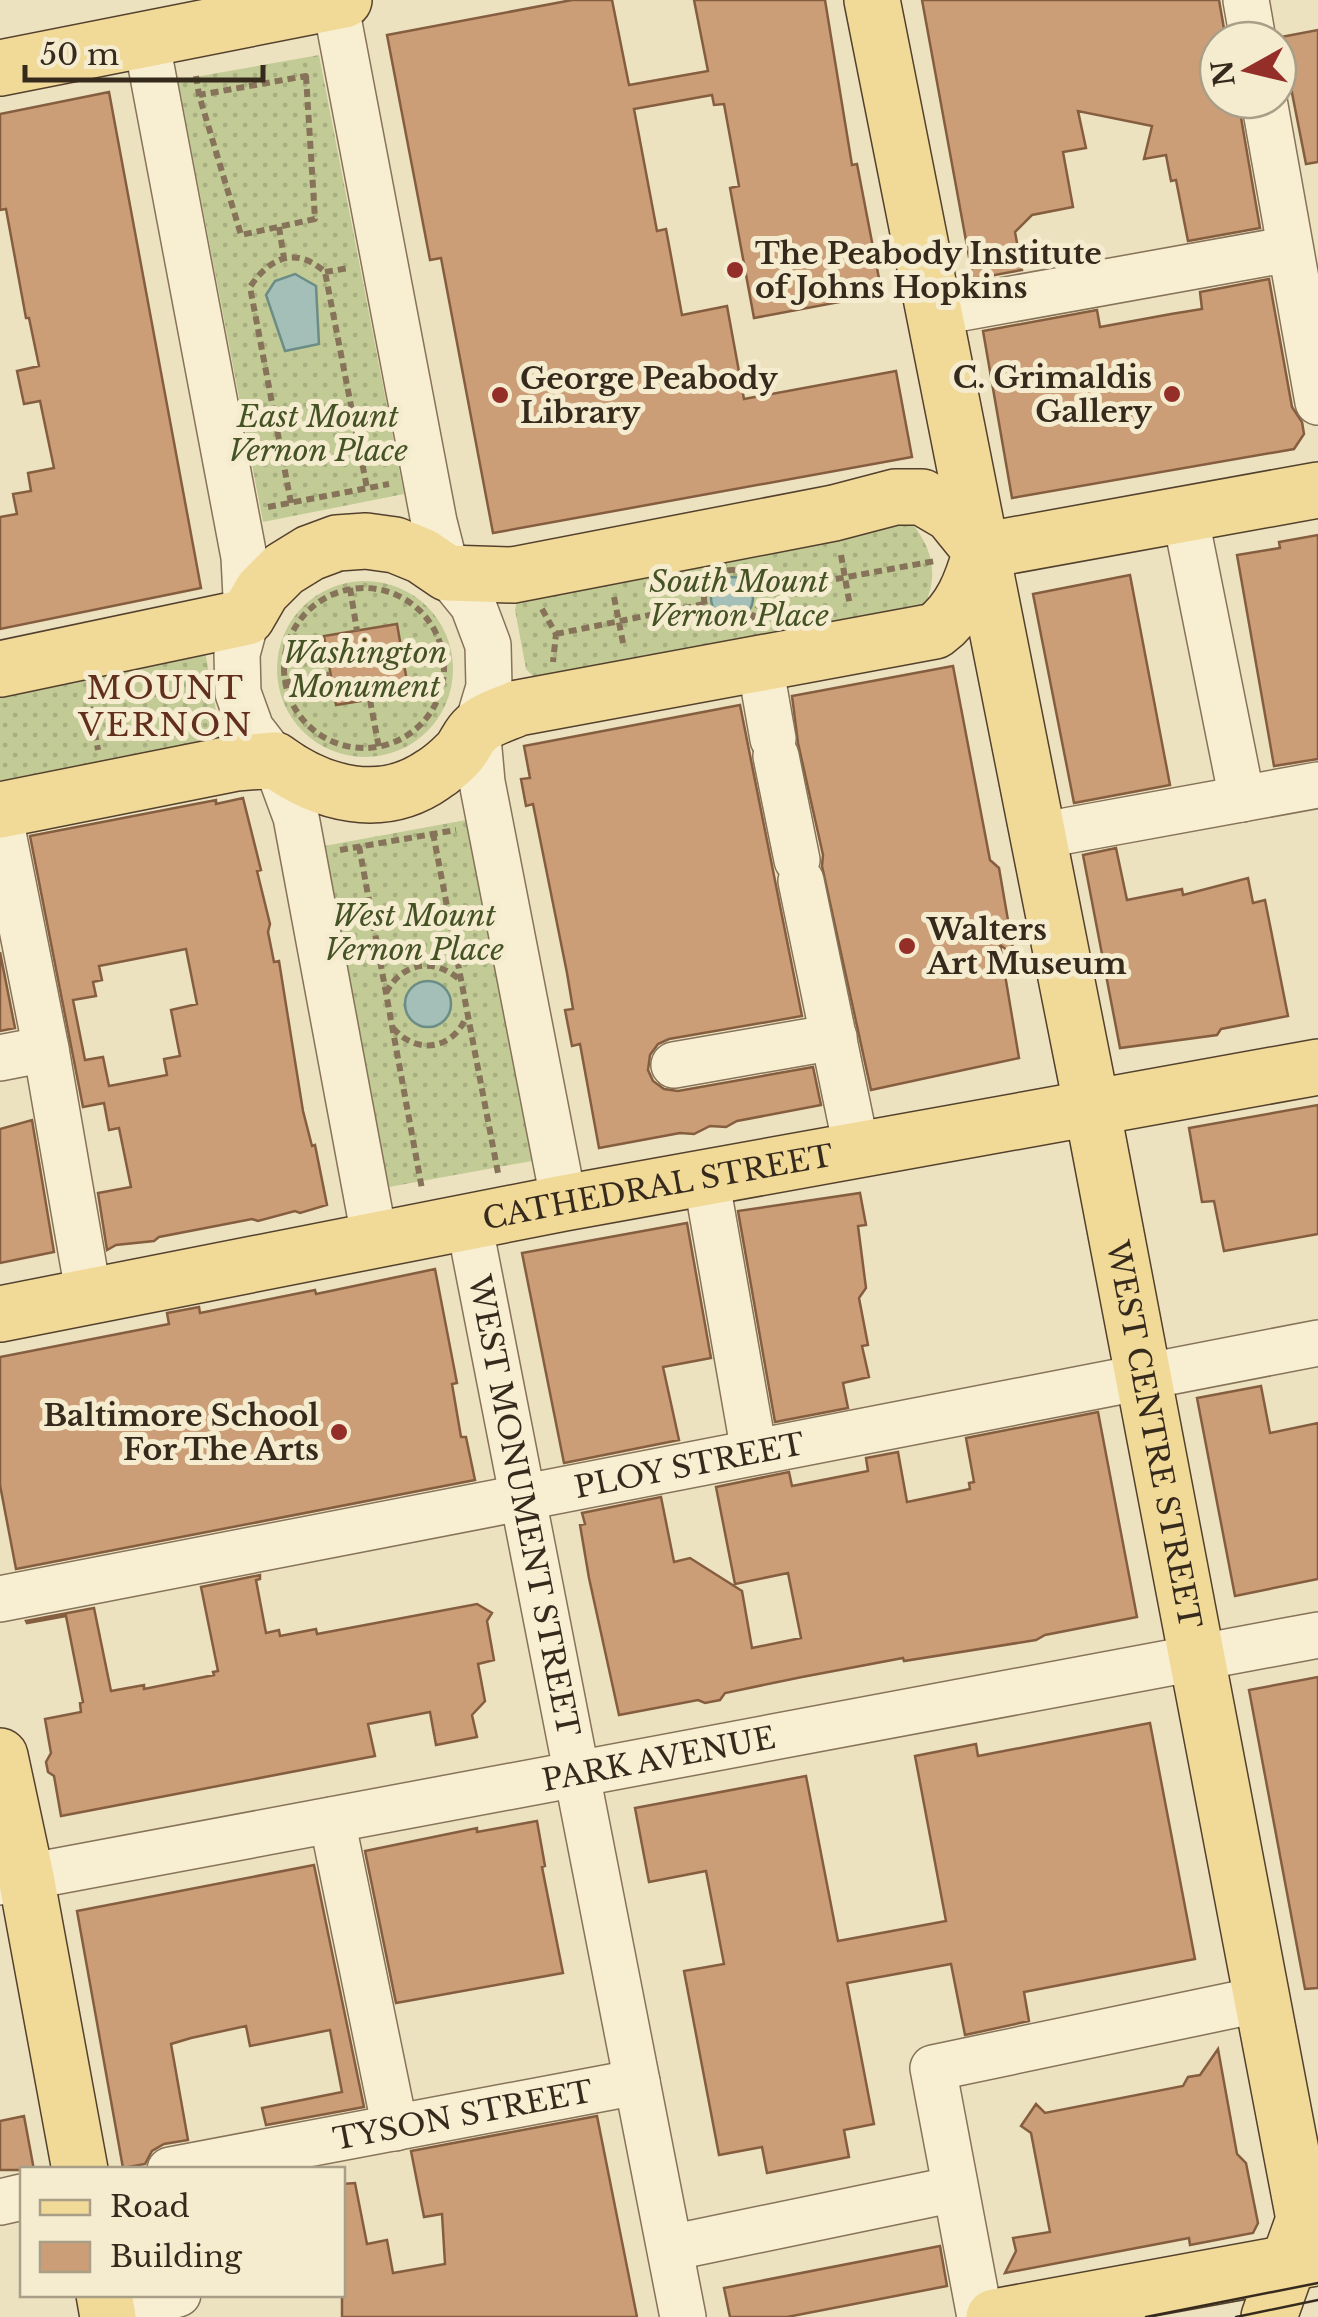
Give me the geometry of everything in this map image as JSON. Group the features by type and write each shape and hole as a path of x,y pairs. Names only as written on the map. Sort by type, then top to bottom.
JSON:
{"main road":[{"name":"WEST CENTRE STREET","path":"872,0 1092,1108 1304,2219 1302,2260 1269,2317"},
{"path":"0,68 146,40 237,12 340,1"},
{"path":"982,552 1318,490"},
{"path":"0,668 247,617 262,591 284,569 310,553 337,544 366,541 395,545 422,556 446,573 514,574 834,513 895,497 922,497 951,514 982,552"},
{"path":"0,814 236,763 275,760 302,780 334,792 367,795 400,790 431,776 457,755 477,728 518,708 631,689 749,637 857,647 935,631 947,622 972,584 982,552"},
{"name":"CATHEDRAL STREET","path":"0,1314 564,1204 1318,1067"},
{"path":"0,1756 13,1880 79,2167"},
{"path":"994,2317 1302,2260"}],"street":[{"path":"340,1 446,573 473,606 488,645 489,687 477,728 482,782 564,1204"},
{"path":"146,40 244,556 247,617 237,654 238,693 251,729 275,760 296,817 375,1241"},
{"path":"1267,120 1318,402"},
{"path":"934,313 1290,249"},
{"path":"1185,515 1242,798"},
{"path":"749,637 857,1151"},
{"path":"1038,836 1318,784"},
{"path":"0,814 89,1297"},
{"path":"674,1065 834,1037"},
{"path":"0,1058 46,1050"},
{"path":"706,1178 754,1452"},
{"name":"WEST MONUMENT STREET","path":"469,1222 683,2317"},
{"name":"PLOY STREET","path":"0,1599 1318,1343"},
{"name":"PARK AVENUE","path":"13,1880 1318,1635"},
{"path":"332,1820 395,2128"},
{"path":"980,2317 932,2068 1262,1999"},
{"name":"TYSON STREET","path":"187,2167 637,2082"},
{"path":"670,2248 956,2189"},
{"path":"107,2308 163,2297"}],"path":[{"path":"196,76 199,95 241,235 315,219 306,76 199,95"},
{"path":"279,227 284,258"},
{"path":"291,503 250,287 259,273 284,258 313,261 326,272 367,488"},
{"path":"326,272 360,266"},
{"path":"272,507 385,485"},
{"path":"834,513 857,647"},
{"path":"608,556 631,689"},
{"path":"760,593 920,564"},
{"path":"728,570 706,586 704,604 716,622 749,637 760,593 743,572"},
{"path":"350,588 357,631"},
{"path":"350,588 381,589 409,601 431,622 443,654 442,688 429,716 407,736 379,747 348,747 318,734 297,712 282,683 286,651 298,622 321,600 350,588"},
{"path":"537,600 556,634 552,667"},
{"path":"556,634 704,604"},
{"path":"403,661 443,654"},
{"path":"282,683 331,674"},
{"path":"85,680 100,760"},
{"path":"370,700 379,747"},
{"path":"433,833 499,1174"},
{"path":"359,846 422,1190"},
{"path":"386,992 393,979 420,965 450,970 461,980"},
{"path":"392,1027 411,1044 436,1046 457,1033 467,1010"}],"green space":[{"name":"East Mount Vernon Place","path":"319,55 404,494 263,522 178,80"},
{"name":"South Mount Vernon Place","path":"911,522 929,552 931,563 931,584 924,607 535,690 532,675 526,669 515,610 517,600"},
{"name":"Washington Monument","path":"365,581 399,587 427,607 447,635 453,669 447,703 427,731 399,751 365,757 331,751 303,731 283,703 277,669 283,635 303,607 331,587"},
{"path":"204,646 223,749 0,791 0,686"},
{"name":"West Mount Vernon Place","path":"466,820 532,1161 389,1187 324,846"}],"water":[{"path":"295,274 316,286 319,344 285,351 266,295 275,281"},
{"path":"732,577 747,583 753,598 747,613 732,619 717,613 711,598 717,583"},
{"path":"428,981 444,988 451,1004 444,1020 428,1027 412,1020 405,1004 412,988"}],"building":[{"name":"The Peabody Institute of Johns Hopkins","path":"572,0 612,0 629,85 708,71 694,0 825,0 852,165 857,164 882,294 754,318 730,188 739,186 724,104 714,105 712,95 634,109 657,231 666,229 682,315 727,306 744,399 896,371 912,457 493,533 441,258 430,260 387,35"},
{"path":"922,0 1219,0 1222,20 1198,20 1198,120 1241,120 1260,228 1188,241 1176,180 1171,181 1166,155 1144,159 1152,126 1078,111 1086,148 1063,152 1073,207 1032,215 1015,232 1022,270 973,279"},
{"path":"1318,30 1318,162 1306,164 1297,120 1298,34"},
{"path":"109,92 201,588 0,629 0,517 17,514 13,494 31,491 28,473 54,468 40,401 24,404 17,371 39,366 6,209 0,210 0,114"},
{"path":"1269,279 1292,407 1302,422 1304,434 1294,449 1012,498 983,331 1097,310 1100,327 1202,309 1200,292"},
{"path":"1318,535 1318,759 1274,766 1237,555 1280,548 1279,542"},
{"path":"1130,575 1170,785 1074,803 1033,594"},
{"name":"Washington Monument","path":"397,624 409,693 336,705 324,636"},
{"name":"Walters Art Museum","path":"953,666 990,860 999,868 1014,955 1000,945 1019,1058 871,1090 822,866 792,696"},
{"path":"740,705 802,1016 669,1039 658,1044 650,1055 648,1070 653,1081 664,1089 678,1091 813,1067 821,1105 737,1121 726,1127 710,1126 694,1134 680,1133 599,1148 580,1044 572,1046 565,1010 573,1009 533,804 526,806 521,779 530,778 524,746"},
{"path":"243,798 261,870 257,871 270,924 274,962 279,961 303,1111 312,1146 315,1145 327,1205 154,1241 116,1245 107,1250 98,1193 131,1187 119,1128 109,1130 104,1103 83,1107 30,836 216,800 216,804","holes":["186,949 197,1004 171,1010 180,1056 164,1059 167,1075 109,1086 103,1057 85,1060 73,1000 96,996 93,982 102,980 99,966"]},
{"path":"1116,848 1127,900 1182,889 1183,895 1248,878 1253,903 1265,900 1288,1016 1221,1029 1217,1035 1120,1048 1083,855"},
{"path":"0,952 15,1028 0,1031"},
{"path":"1318,1105 1318,1234 1224,1251 1214,1201 1202,1202 1189,1128"},
{"path":"32,1120 54,1252 0,1263 0,1129"},
{"path":"860,1193 866,1225 858,1226 866,1288 859,1298 868,1345 862,1346 869,1377 843,1383 848,1408 775,1422 738,1211"},
{"path":"687,1223 711,1358 663,1367 679,1440 564,1463 522,1253"},
{"path":"435,1269 457,1383 452,1384 461,1437 466,1437 475,1480 16,1569 0,1485 0,1357 169,1324 167,1313 199,1307 200,1313 315,1290 316,1294"},
{"path":"1261,1386 1270,1433 1318,1423 1318,1579 1235,1596 1197,1398"},
{"path":"1098,1412 1137,1617 1036,1640 802,1677 725,1693 720,1700 705,1703 698,1700 619,1715 589,1578 580,1525 585,1524 582,1513 661,1497 674,1562 690,1558 742,1591 752,1648 801,1638 788,1573 735,1584 716,1487 789,1472 792,1486 868,1471 866,1458 898,1452 907,1502 970,1489 969,1483 974,1482 966,1438"},
{"path":"260,1575 256,1580 266,1633 279,1630 280,1636 316,1629 317,1634 477,1604 492,1613 487,1621 494,1660 478,1664 485,1701 472,1715 477,1737 436,1745 430,1712 368,1724 375,1756 61,1816 54,1776 48,1772 46,1762 51,1753 45,1719 81,1712 83,1702 66,1616 26,1621 94,1608 111,1691 144,1685 144,1689 214,1675 218,1671 201,1587"},
{"path":"1318,1677 1318,1988 1305,1989 1249,1690"},
{"path":"1150,1723 1195,1959 1024,1992 1029,2021 965,2035 951,1964 847,1983 874,2124 844,2130 849,2157 767,2173 762,2147 719,2155 684,1971 724,1964 706,1871 649,1882 635,1808 806,1776 838,1941 946,1921 915,1756 976,1744 978,1756"},
{"path":"537,1821 563,1973 396,2003 365,1851 477,1828 477,1832"},
{"path":"314,1865 364,2107 266,2125 262,2108 342,2092 330,2030 250,2046 246,2026 191,2038 171,2044 188,2140 164,2144 152,2151 145,2164 123,2167 77,1911"},
{"path":"1218,2049 1237,2154 1246,2163 1258,2223 1253,2233 1190,2245 1189,2238 1005,2273 1016,2251 1013,2238 1050,2232 1031,2133 1021,2126 1036,2104 1045,2113 1183,2086 1188,2077 1200,2075"},
{"path":"24,2116 33,2167 0,2170 0,2121"},
{"path":"597,2116 637,2317 342,2317 345,2184 355,2183 367,2244 387,2240 393,2273 445,2264 442,2214 424,2217 411,2151"},
{"path":"940,2246 947,2286 787,2317 730,2317 724,2288"}],"tram line":[{"path":"1146,2317 1318,2283"},
{"path":"1236,2317 1318,2300"}],"place":[{"name":"The Peabody Institute of Johns Hopkins","path":"735,270"},
{"name":"C. Grimaldis Gallery","path":"1172,394"},
{"name":"George Peabody Library","path":"500,395"},
{"name":"Walters Art Museum","path":"907,946"},
{"name":"Baltimore School For The Arts","path":"339,1432"}],"district":[{"name":"MOUNT VERNON","path":"166,706"}]}
